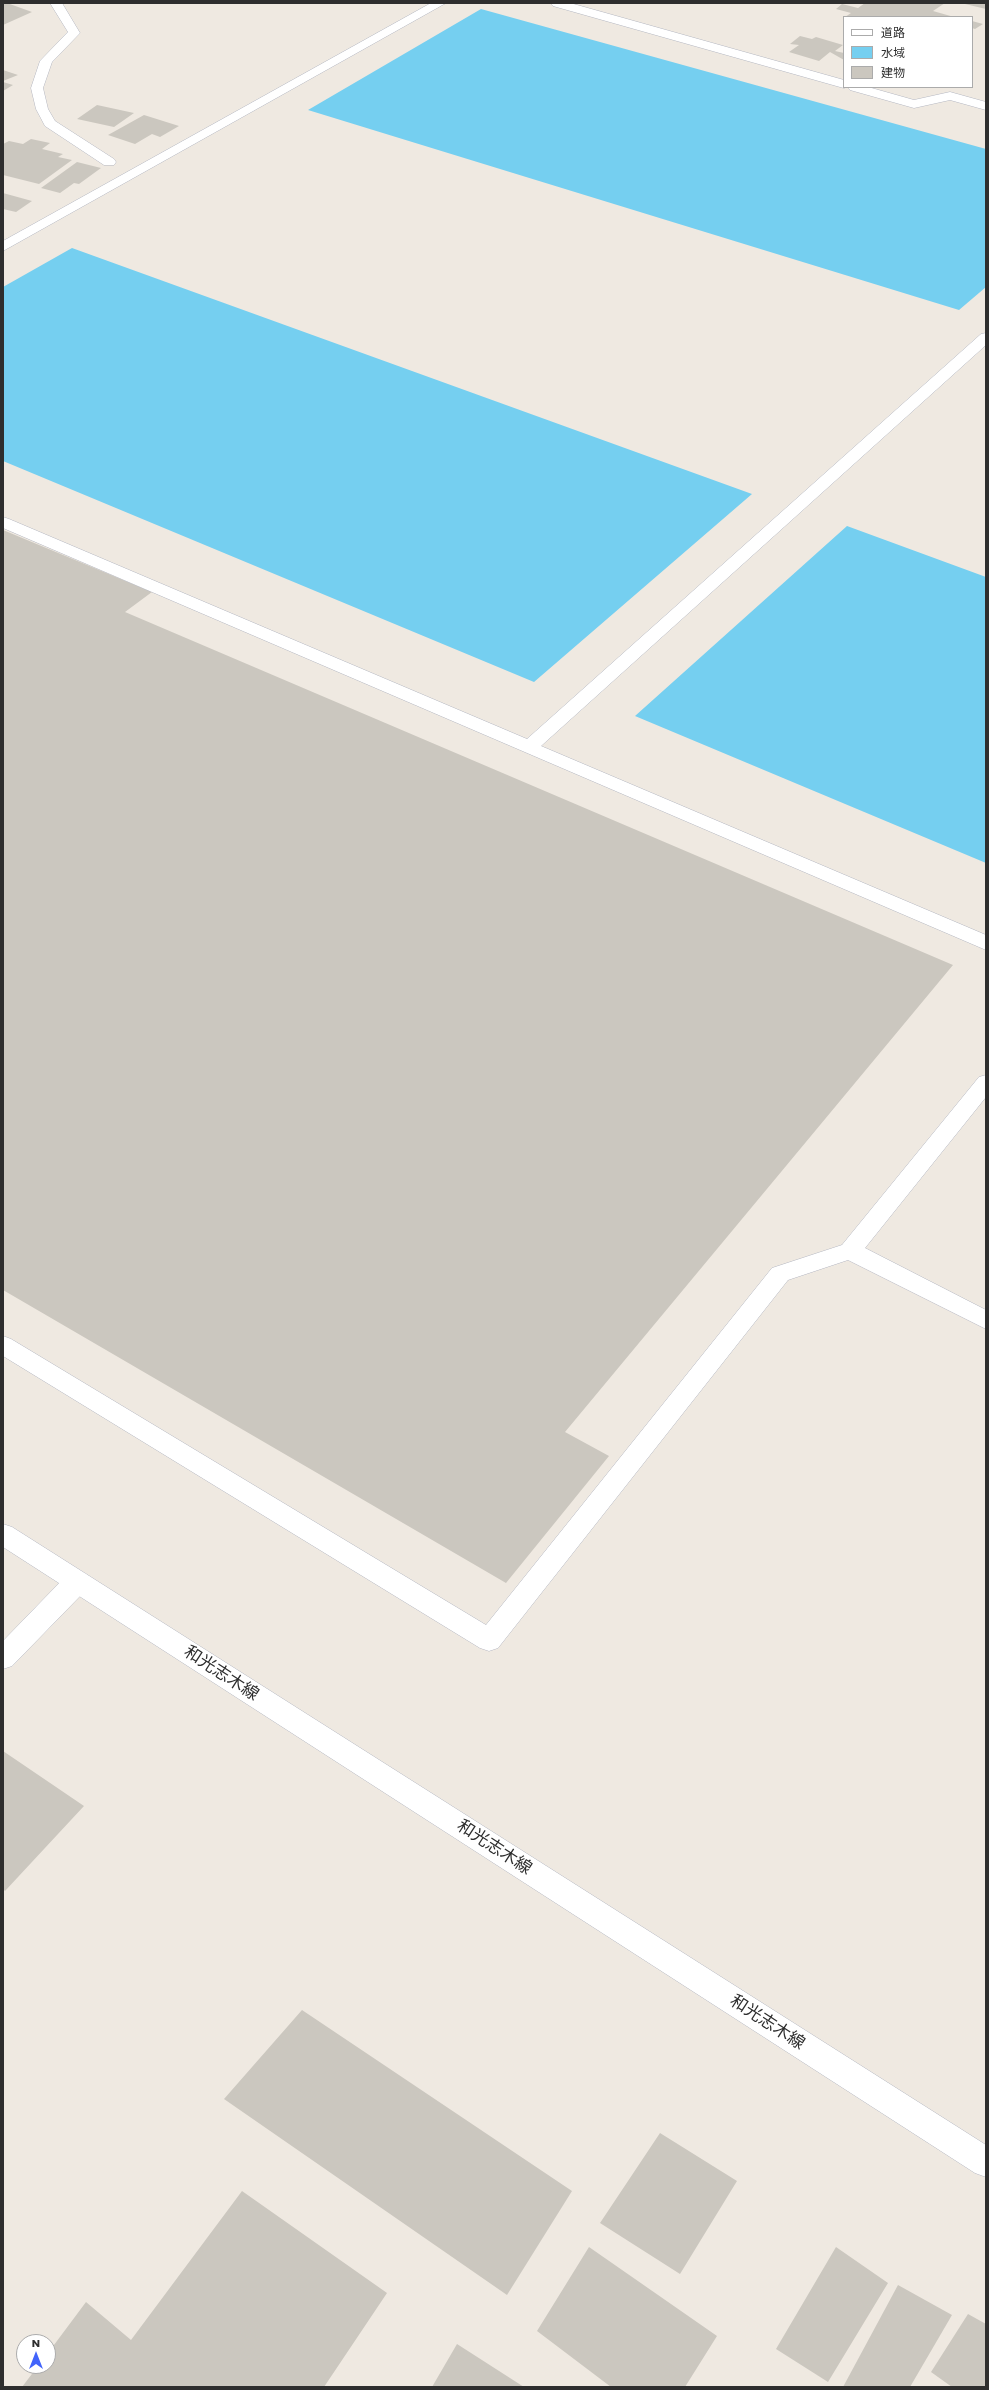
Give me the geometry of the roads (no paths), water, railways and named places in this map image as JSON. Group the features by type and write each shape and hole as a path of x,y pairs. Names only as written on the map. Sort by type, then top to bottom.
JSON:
{"main road":[{"path":"56,3 74,33 46,61 37,88 42,109 50,123 109,162"},
{"path":"3,248 440,3"},
{"path":"557,3 843,84"},
{"path":"858,88 914,104 950,96 986,106"},
{"path":"529,747 986,337"},
{"path":"3,522 986,943"},
{"path":"3,1345 489,1640 780,1274 850,1251 986,1082"},
{"path":"850,1251 986,1320"},
{"name":"和光志木線","path":"3,1534 986,2162"},
{"path":"3,1658 77,1582"}],"water":[{"path":"481,9 986,149 986,287 959,310 308,110"},
{"path":"72,248 752,494 534,682 3,461 3,287"},
{"path":"847,526 986,577 986,863 635,716"}]}
